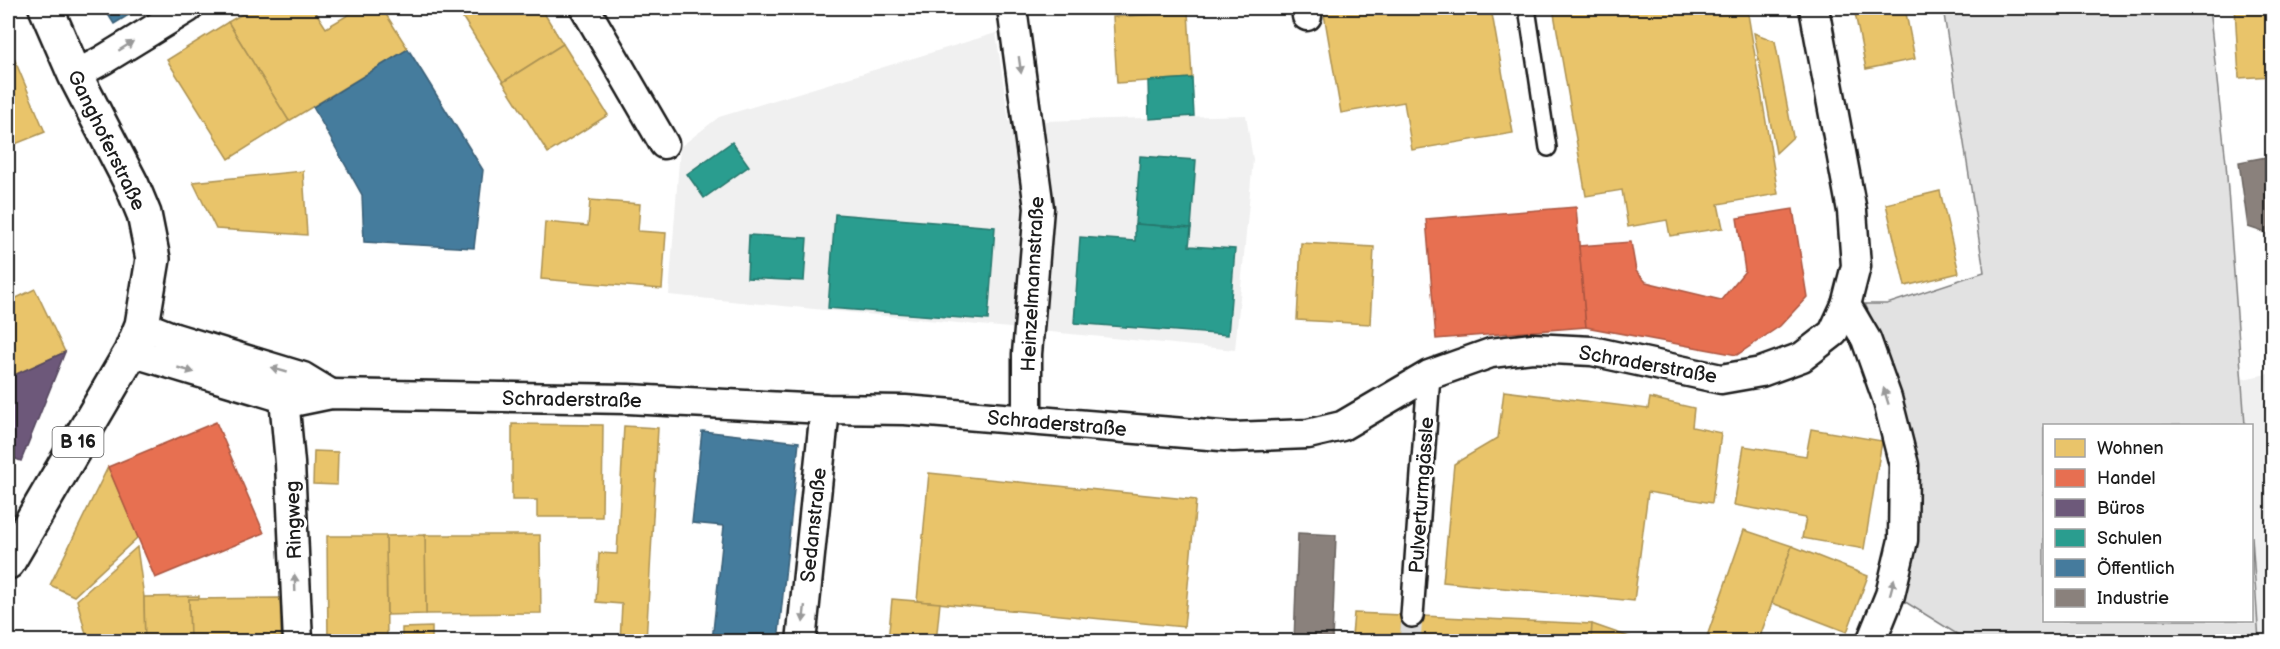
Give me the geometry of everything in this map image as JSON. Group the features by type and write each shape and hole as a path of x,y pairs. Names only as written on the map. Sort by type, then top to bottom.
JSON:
{"main road":[{"name":"Ganghoferstraße","path":"8,562 136,339 153,259 144,214 132,185 75,75 46,8"}],"street":[{"path":"75,75 188,8"},
{"path":"585,8 664,144"},
{"name":"Heinzelmannstraße","path":"1012,8 1039,208 1027,354 1027,419"},
{"name":"Schraderstraße","path":"136,339 284,398 297,401 331,394 628,399 825,409 905,410 1233,437 1308,434 1342,426 1429,375 1491,353 1532,348 1592,351 1721,379 1761,372 1802,357 1833,333 1846,305 1856,266 1852,212 1814,8"},
{"path":"1846,305 1866,339 1887,398 1904,465 1904,540 1890,595 1871,642"},
{"path":"136,339 176,338 303,376 331,394"},
{"name":"Pulverturmgässle","path":"1412,615 1429,375"},
{"name":"Ringweg","path":"284,398 290,463 298,642"},
{"name":"Sedanstraße","path":"801,642 825,409"}],"lane":[{"path":"1527,8 1548,148"}],"shaded area":[{"path":"1943,8 2209,8 2226,163 2245,424 2043,424 2043,622 2253,622 2253,551 2259,641 1968,641 1899,598 1899,395 1881,338 1865,304 1887,304 1984,272"},
{"path":"996,33 1009,122 1246,115 1253,160 1235,350 669,295 680,147 719,117"},
{"path":"2272,373 2272,641 2259,641 2253,551 2253,424 2245,424 2243,379"}],"building: Wohnen":[{"path":"253,8 313,8 326,28 360,8 382,8 408,49 289,121 228,22"},
{"path":"462,8 541,8 563,44 503,82 458,10"},
{"path":"1323,8 1491,8 1513,133 1412,150 1404,102 1341,113"},
{"path":"1553,8 1747,8 1778,194 1718,204 1723,228 1670,236 1667,220 1628,227 1622,190 1586,196"},
{"path":"1854,8 1905,8 1915,59 1866,69"},
{"path":"2235,8 2272,8 2272,76 2239,78"},
{"path":"1188,12 1192,78 1117,83 1113,17"},
{"path":"228,22 289,121 229,159 167,60"},
{"path":"1754,33 1775,41 1793,137 1776,153"},
{"path":"8,44 45,132 8,147"},
{"path":"563,44 608,115 548,153 503,82"},
{"path":"303,171 307,235 216,229 193,182"},
{"path":"1940,191 1959,273 1905,286 1886,204"},
{"path":"590,200 640,204 638,231 666,233 662,289 541,279 545,222 588,226"},
{"path":"1301,243 1374,247 1370,324 1297,320"},
{"path":"35,289 65,352 12,376 8,366 8,302"},
{"path":"1504,391 1648,409 1650,398 1694,408 1692,427 1721,433 1712,503 1648,492 1634,601 1443,582 1454,464 1498,438"},
{"path":"512,424 603,425 602,517 537,517 537,500 512,500"},
{"path":"624,426 658,428 646,642 620,642 622,604 596,602 599,553 617,554"},
{"path":"1811,429 1882,441 1864,549 1802,538 1806,518 1734,505 1744,446 1806,456"},
{"path":"314,451 338,452 337,485 313,484"},
{"path":"108,467 138,537 74,596 50,585"},
{"path":"929,473 1196,500 1184,627 917,601"},
{"path":"1744,530 1792,546 1758,642 1705,642"},
{"path":"425,535 540,535 541,613 426,614"},
{"path":"425,535 426,614 387,615 386,536"},
{"path":"327,536 386,536 387,642 328,642"},
{"path":"1792,546 1868,576 1847,632 1772,603"},
{"path":"137,547 144,597 145,642 88,642 77,600"},
{"path":"199,596 199,599 189,599 190,639 200,638 200,642 145,642 144,597"},
{"path":"280,598 281,637 190,639 189,599"},
{"path":"892,599 940,603 936,642 888,642"},
{"path":"1354,613 1402,615 1401,639 1352,636"},
{"path":"1402,615 1592,624 1591,642 1401,642"},
{"path":"1592,624 1641,641 1591,642"},
{"path":"432,627 432,642 402,642 402,628"},
{"path":"647,636 685,640 685,642 646,642"},
{"path":"281,637 281,642 200,642 200,638"}],"building: Handel":[{"path":"1576,207 1586,327 1436,339 1426,219"},
{"path":"1793,209 1807,297 1780,326 1737,355 1586,327 1579,246 1631,242 1636,271 1646,282 1721,300 1745,271 1737,218"},
{"path":"216,422 264,533 155,578 108,467"}],"building: Büros":[{"path":"65,352 21,461 8,456 8,388 12,376"}],"building: Schulen":[{"path":"1192,78 1194,116 1149,119 1148,81"},
{"path":"732,142 749,166 704,198 687,174"},
{"path":"1140,156 1196,160 1191,228 1135,224"},
{"path":"835,214 995,227 988,320 828,308"},
{"path":"1135,224 1191,228 1189,246 1235,249 1228,335 1074,323 1080,237 1135,241"},
{"path":"749,235 807,238 804,281 747,278"}],"building: Öffentlich":[{"path":"104,8 140,8 114,24"},
{"path":"408,49 483,170 474,248 364,242 362,195 313,107"},
{"path":"702,431 799,442 778,642 685,642 685,638 712,641 724,526 692,523"}],"building: Industrie":[{"path":"2272,156 2272,235 2248,227 2239,162"},
{"path":"1298,533 1336,535 1332,642 1294,642"}],"tunnel":[{"path":"1410,642 1412,616"}]}
